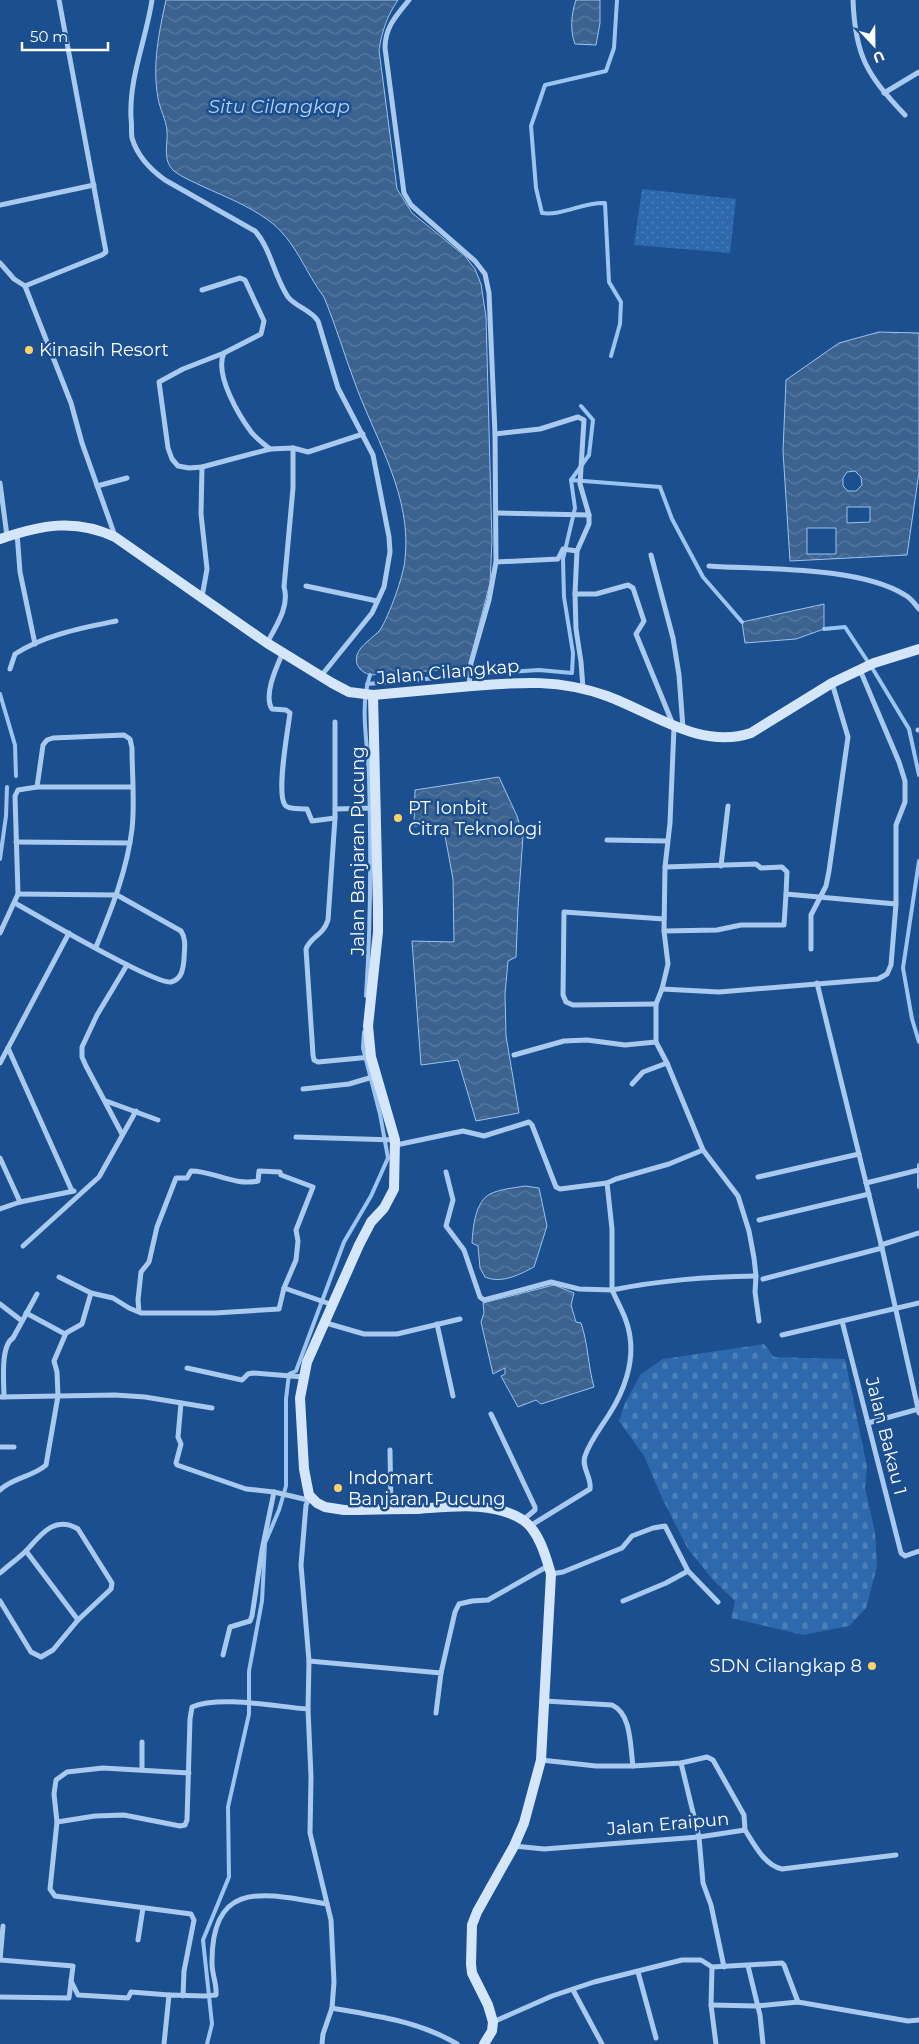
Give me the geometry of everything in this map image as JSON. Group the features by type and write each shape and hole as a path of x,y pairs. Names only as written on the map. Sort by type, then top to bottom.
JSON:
{"street":[{"path":"25,286 106,252 59,0"},
{"path":"152,0 148,24 134,71 130,102 132,138 152,170 165,180 255,230 261,238 283,289 290,300 311,313 318,322 338,388 373,455 389,537 390,552 384,586 369,618 322,676"},
{"path":"409,0 392,22 385,37 404,193 411,205 475,261 485,274 489,293 495,434 496,562 489,600 471,664 469,686"},
{"path":"853,0 858,45 867,70 884,93 905,115"},
{"path":"884,93 919,72"},
{"path":"0,205 94,185"},
{"path":"0,263 14,279 25,286 72,403 82,443 116,537"},
{"path":"202,290 240,278 245,280 264,320 261,334 224,353 183,368 159,382 168,448 172,459 178,466 202,467 270,449 293,448 308,452 363,434"},
{"path":"224,353 221,359 221,367 236,410 254,434 270,449"},
{"path":"495,434 540,429 578,417 582,418 584,422 580,484 589,515 589,524 577,551 575,594 576,629 583,688"},
{"path":"267,643 281,614 286,596 284,587 293,488 293,448"},
{"path":"202,467 201,514 208,569 202,597"},
{"path":"97,486 127,478"},
{"path":"0,483 8,536 20,572 35,644"},
{"path":"497,512 589,515"},
{"name":"Jalan Cilangkap","path":"8,536 58,524 100,529 116,537 267,643 344,690 354,693 372,695 536,682 583,688 624,702 678,728 723,738 738,738 770,723 832,683 867,667 919,649"},
{"path":"496,562 558,559 567,549 577,551"},
{"path":"651,555 673,638 679,675 678,728 665,867 664,931 668,964 656,1004 656,1042 667,1063 703,1150 738,1196 749,1231 756,1276 755,1292 759,1321"},
{"path":"709,566 831,573 880,584 907,596 919,608"},
{"path":"575,594 596,594 628,585 633,588 644,621 636,634 678,728"},
{"path":"306,586 377,601"},
{"path":"10,669 15,654 35,644 87,627 116,621"},
{"path":"283,652 273,676 269,702 272,709 286,710 290,713 281,786 284,804 288,808 307,809 312,821 335,818"},
{"path":"662,989 719,992 878,979 888,974 896,904 896,825 905,802 905,782 867,667"},
{"path":"811,948 811,915 826,886 848,737 832,683"},
{"name":"Jalan Banjaran Pucung","path":"309,1498 302,1451 300,1398 307,1362 371,1222 391,1199 394,1189 393,1142 366,1057 378,909 371,808 372,695"},
{"path":"335,722 335,818 328,920 325,928 308,943 306,949 313,1055 314,1060 318,1062 366,1057"},
{"path":"37,787 43,745 47,740 53,738 124,735 130,739 132,748 132,827 130,843 117,895 96,947"},
{"path":"0,933 18,894 15,796 18,790 37,787 132,787"},
{"path":"721,866 728,806"},
{"path":"335,809 371,808"},
{"path":"607,840 667,841"},
{"path":"16,842 130,843"},
{"path":"664,931 717,930 741,925 784,925 787,872 785,868 760,868 756,864 665,867"},
{"path":"15,903 127,965 165,982 172,982 179,978 183,971 185,940 181,931 117,895 18,894"},
{"path":"786,894 896,904"},
{"path":"656,1004 573,1005 566,1002 563,995 564,912 664,919"},
{"path":"0,1063 69,933"},
{"path":"122,1134 86,1066 82,1057 82,1048 97,1015 127,965"},
{"path":"817,983 882,1246 919,1410 868,1423"},
{"path":"514,1055 564,1041 587,1040 625,1045 656,1042"},
{"path":"8,1048 72,1191"},
{"path":"632,1084 643,1072 667,1063"},
{"path":"303,1089 349,1084 372,1077"},
{"path":"105,1101 158,1120"},
{"path":"23,1246 99,1177 136,1111"},
{"path":"296,1137 393,1142 463,1131 487,1135 529,1122 532,1125 556,1187 560,1189 607,1183 669,1164 703,1150"},
{"path":"758,1177 859,1154"},
{"path":"0,1158 20,1202"},
{"path":"866,1183 918,1170"},
{"path":"59,1277 91,1293 113,1298 128,1308 139,1312 162,1314 215,1313 279,1309 284,1288 296,1260 298,1241 296,1230 313,1187 282,1176 280,1172 258,1171 258,1180 248,1183 191,1171 187,1178 176,1178 157,1227 149,1262 141,1272 138,1300 139,1312"},
{"path":"446,1172 453,1200 446,1226 464,1250 480,1297 484,1300 551,1282 579,1289 612,1290 698,1277 756,1276"},
{"path":"527,1523 590,1489 584,1466 584,1458 619,1399 629,1372 630,1337 626,1318 612,1290 612,1230 607,1183"},
{"path":"0,1209 20,1202 72,1191 80,1193"},
{"path":"759,1220 869,1194"},
{"path":"763,1279 882,1246 919,1232"},
{"path":"284,1288 333,1305"},
{"path":"0,1490 14,1480 42,1469 46,1465 58,1396 57,1372 54,1361 65,1334 82,1324 91,1293"},
{"path":"37,1294 6,1347 2,1397 116,1395 145,1397 212,1408"},
{"path":"782,1334 919,1303"},
{"path":"0,1304 22,1321"},
{"path":"26,1313 65,1334"},
{"path":"326,1323 364,1334 397,1334 460,1318"},
{"name":"Jalan Bakau 1","path":"842,1320 902,1554 905,1556 919,1551"},
{"path":"437,1324 453,1396"},
{"path":"187,1368 242,1380 250,1373 303,1377"},
{"path":"181,1403 178,1437 181,1444 176,1463 177,1466 246,1489 309,1498 326,1507 344,1510 472,1506 504,1511 527,1523 544,1552 550,1570 541,1760 524,1823 514,1846 481,1903 472,1930 470,1964 472,1973 488,2005 493,2022 492,2031 484,2044"},
{"path":"492,1414 536,1507 527,1523"},
{"path":"0,1447 14,1447"},
{"path":"390,1450 391,1509"},
{"path":"223,1655 230,1626 250,1621 252,1616 262,1550 277,1493"},
{"path":"309,1498 306,1505 301,1565 309,1662 308,1709 312,1777 310,1833 332,1920 334,1982 332,2008 323,2034 322,2044"},
{"path":"0,1573 49,1528 70,1524 78,1529 112,1582 111,1589 78,1620 52,1650 41,1658 31,1652 0,1601"},
{"path":"436,1713 441,1673 455,1612 459,1604 472,1600 488,1600 550,1570 563,1572 622,1548 632,1536 653,1528 665,1526 688,1571 718,1602"},
{"path":"26,1551 78,1620"},
{"path":"623,1601 688,1571"},
{"path":"309,1662 441,1673"},
{"path":"545,1701 612,1705 619,1708 625,1717 633,1766"},
{"path":"57,1822 95,1816 124,1815 180,1826 185,1825 187,1820 192,1707 207,1702 237,1702 308,1709"},
{"path":"142,1742 142,1768"},
{"path":"541,1760 596,1766 633,1766 681,1762 707,1756 713,1760 744,1815 745,1830"},
{"path":"681,1762 699,1837 703,1883 711,1905 724,1966"},
{"path":"183,1996 184,1971 194,1920 193,1916 53,1894 50,1889 57,1822 54,1794 56,1780 67,1772 103,1768 142,1768 189,1772"},
{"name":"Jalan Eraipun","path":"514,1846 544,1849 699,1837 745,1830 774,1868 782,1869 896,1855"},
{"path":"71,1981 78,1996 128,1998 131,1992 183,1996 216,1995 216,1983 212,1966 214,1936 222,1915 229,1904 244,1897 274,1896 327,1904"},
{"path":"138,1940 142,1908"},
{"path":"0,1997 69,1998 73,1966 0,1960 3,1926"},
{"path":"493,2022 552,1996 594,1982 682,1960 695,1959 712,1967 778,1963 784,1965 798,2002"},
{"path":"748,1966 756,2006 760,2015 764,2044"},
{"path":"712,1967 711,2006 716,2044"},
{"path":"638,1972 656,2038"},
{"path":"573,1990 602,2044"},
{"path":"164,2044 169,1995"},
{"path":"711,2006 756,2006 798,2002 908,2021 919,2020"},
{"path":"332,2008 411,2024 441,2034 457,2044"}],"green space":[{"path":"642,189 736,199 730,253 634,245"},
{"path":"764,1344 774,1357 845,1359 867,1467 865,1488 875,1532 877,1567 866,1608 849,1626 803,1635 731,1618 735,1601 714,1581 688,1549 662,1498 644,1456 619,1421 625,1403 641,1374 663,1359"}],"water":[{"name":"Situ Cilangkap","path":"166,0 398,0 386,24 379,50 397,189 412,213 465,256 475,269 481,284 486,317 492,541 490,583 468,668 370,675 361,670 357,665 356,659 359,651 380,630 388,615 404,566 406,536 398,492 383,449 356,386 324,297 293,246 277,228 261,215 181,176 170,167 166,152 166,127 156,86 156,61"},
{"path":"576,0 600,0 600,23 596,45 575,44 572,34 572,22"},
{"path":"879,332 919,333 919,472 907,555 790,561 783,451 786,380 839,343","holes":["855,471 861,477 862,485 856,491 848,491 843,486 843,478 847,472","847,507 870,507 870,522 847,523","807,528 836,528 836,554 807,554"]},
{"path":"824,604 824,629 796,639 745,643 742,622"},
{"path":"499,777 517,816 523,836 516,957 508,961 505,994 506,1036 519,1113 476,1121 458,1060 421,1065 412,941 454,942 453,879 443,825 414,826 415,790"},
{"path":"525,1186 539,1188 547,1226 534,1267 516,1276 504,1279 497,1280 485,1277 480,1268 478,1246 472,1243 474,1223 478,1209 490,1194"},
{"path":"554,1285 574,1293 571,1305 576,1322 581,1323 594,1387 541,1404 536,1400 518,1407 501,1376 505,1374 505,1368 493,1374 481,1322 484,1313 483,1303"}],"waterway":[{"path":"611,356 620,324 621,302 609,282 605,203 597,203 557,213 542,213 536,188 531,126 545,85 606,71 614,48 617,0"},
{"path":"473,674 539,670 572,673 573,653 564,597 563,559 575,508 571,480 589,455 593,420 581,406"},
{"path":"571,480 660,487 672,519 703,577 742,622"},
{"path":"824,629 845,627 874,671 909,729 919,775"},
{"path":"366,996 370,859 369,777 365,700 370,675"},
{"path":"367,684 460,676"},
{"path":"0,694 15,745 16,776"},
{"path":"0,859 6,816 7,787"},
{"path":"919,861 903,968 912,1019 919,1042"},
{"path":"207,2044 212,2024 203,1940 229,1877 228,1807 249,1714 249,1671 262,1601 265,1543 279,1510 286,1486 286,1399 289,1374 296,1371 344,1242 371,1196 388,1158 380,1114 363,1048 364,1032"},
{"path":"919,1165 919,1187"}],"place":[{"name":"Kinasih Resort","path":"29,350"},
{"name":"PT Ionbit Citra Teknologi","path":"398,818"},
{"name":"Indomart Banjaran Pucung","path":"338,1488"},
{"name":"SDN Cilangkap 8","path":"872,1666"}]}
